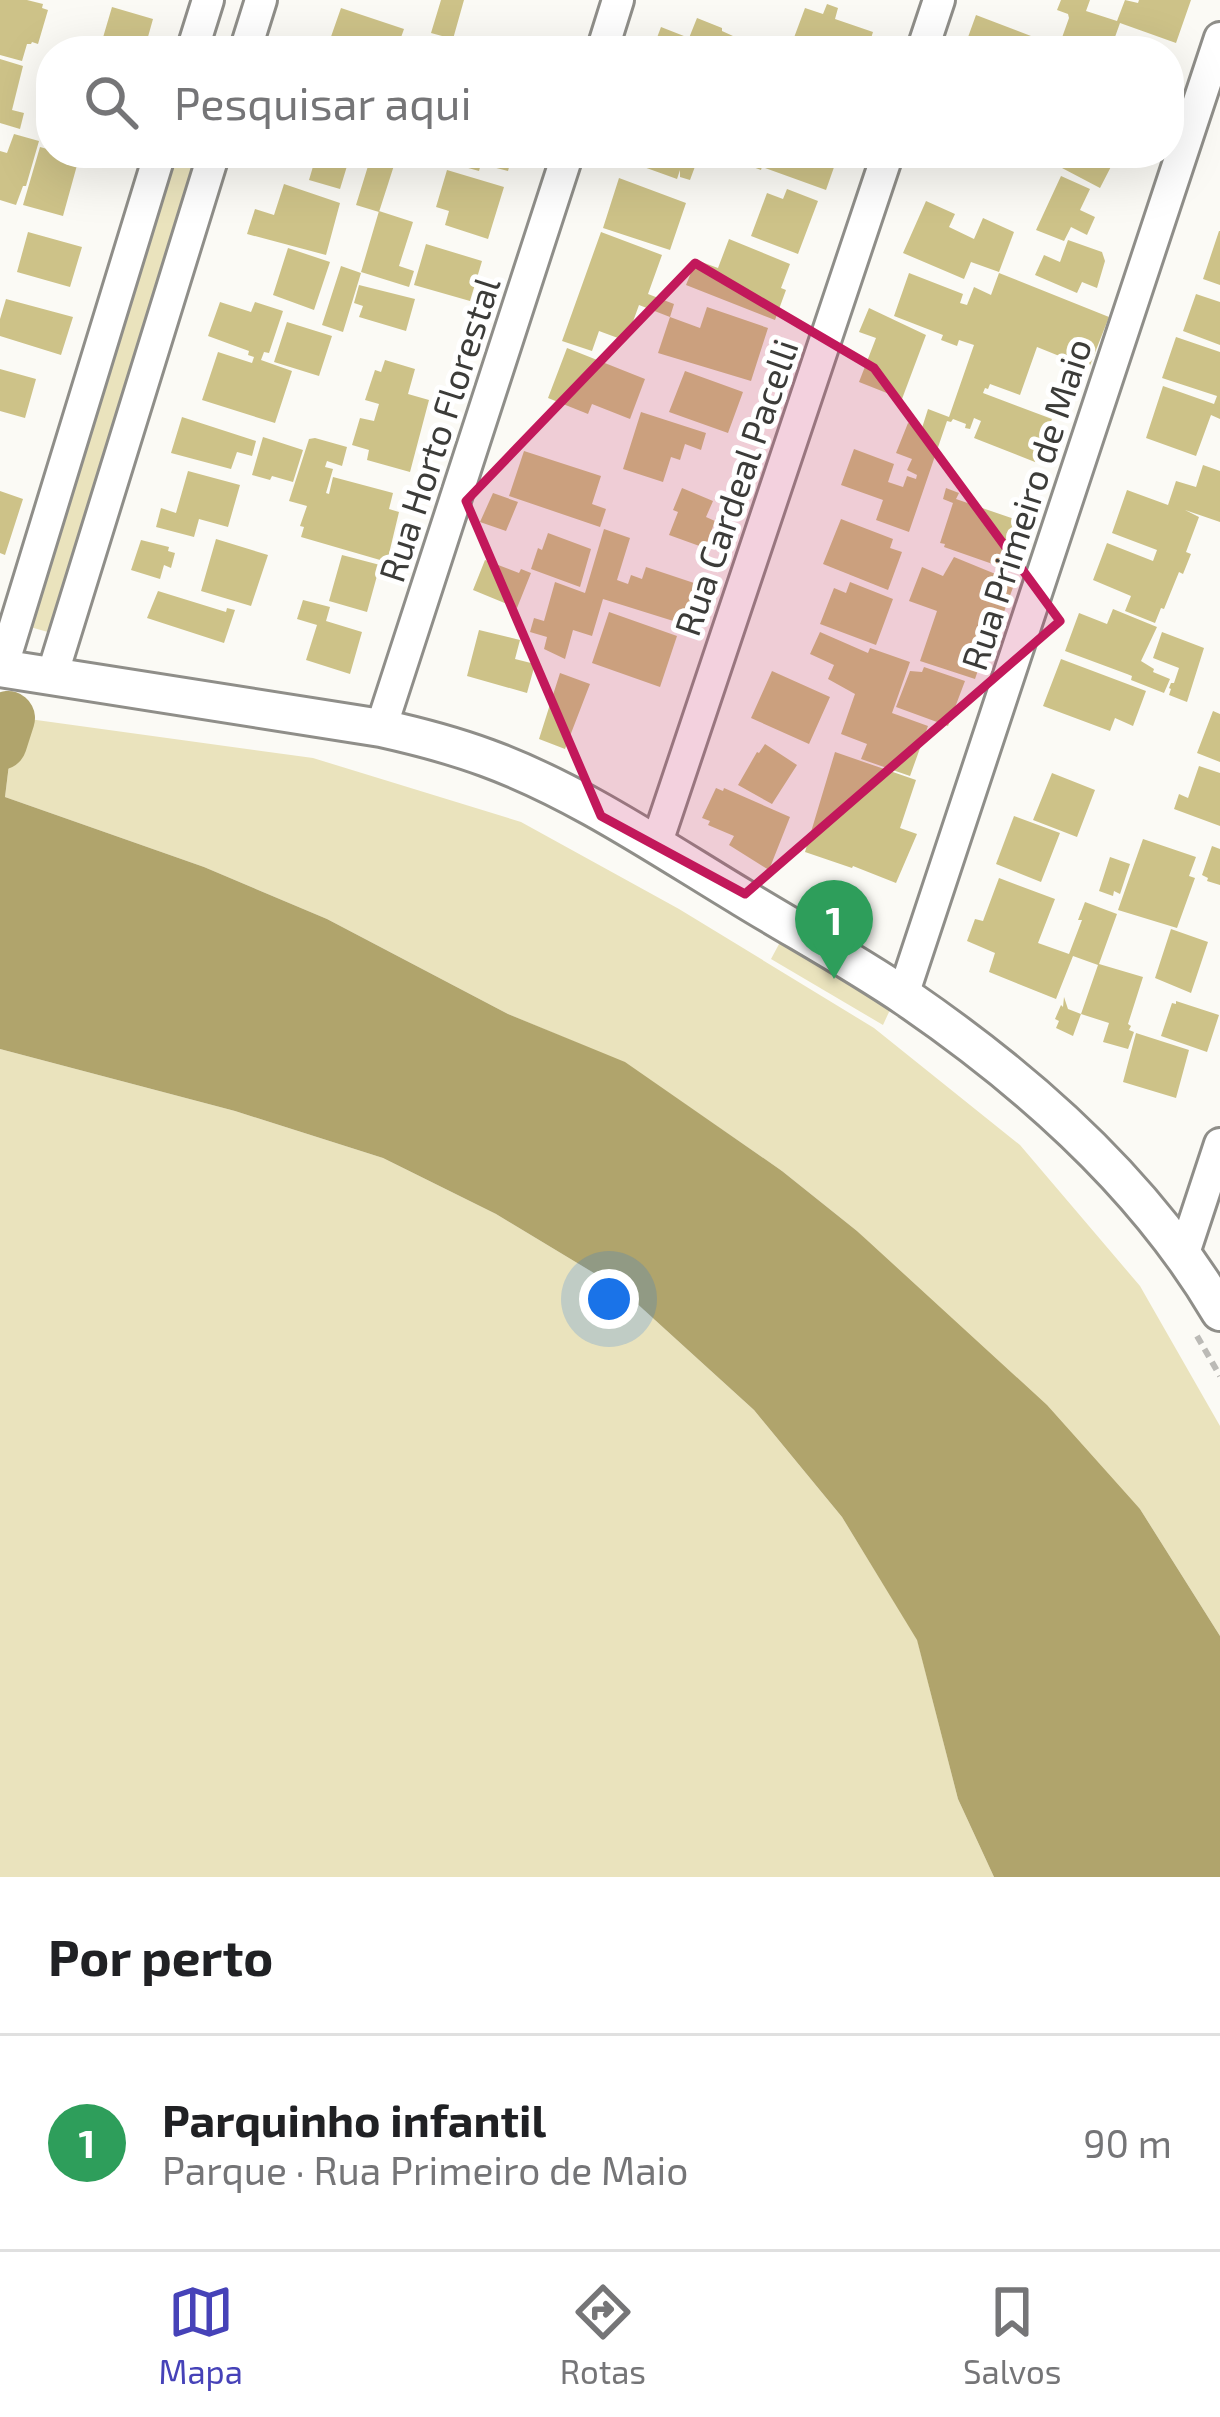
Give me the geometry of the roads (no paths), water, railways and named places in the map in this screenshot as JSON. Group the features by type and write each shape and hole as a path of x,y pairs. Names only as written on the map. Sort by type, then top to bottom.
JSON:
{"street":[{"path":"197,36 208,0"},
{"path":"250,36 261,0"},
{"path":"607,36 618,0"},
{"path":"927,36 939,0"},
{"name":"Rua Primeiro de Maio","path":"1184,147 1220,38"},
{"path":"155,168 1,668 381,728 525,773 656,845 903,995 1028,1088 1107,1166 1183,1256 1203,1315"},
{"path":"52,676 209,168"},
{"name":"Rua Horto Florestal","path":"381,728 563,168"},
{"name":"Rua Cardeal Pacelli","path":"656,845 883,168"},
{"name":"Rua Primeiro de Maio","path":"903,995 1177,168"},
{"path":"1183,1256 1220,1144"}],"waterway":[{"path":"0,743 8,718"}],"place":[{"name":"Parquinho infantil","path":"834,979"}]}
